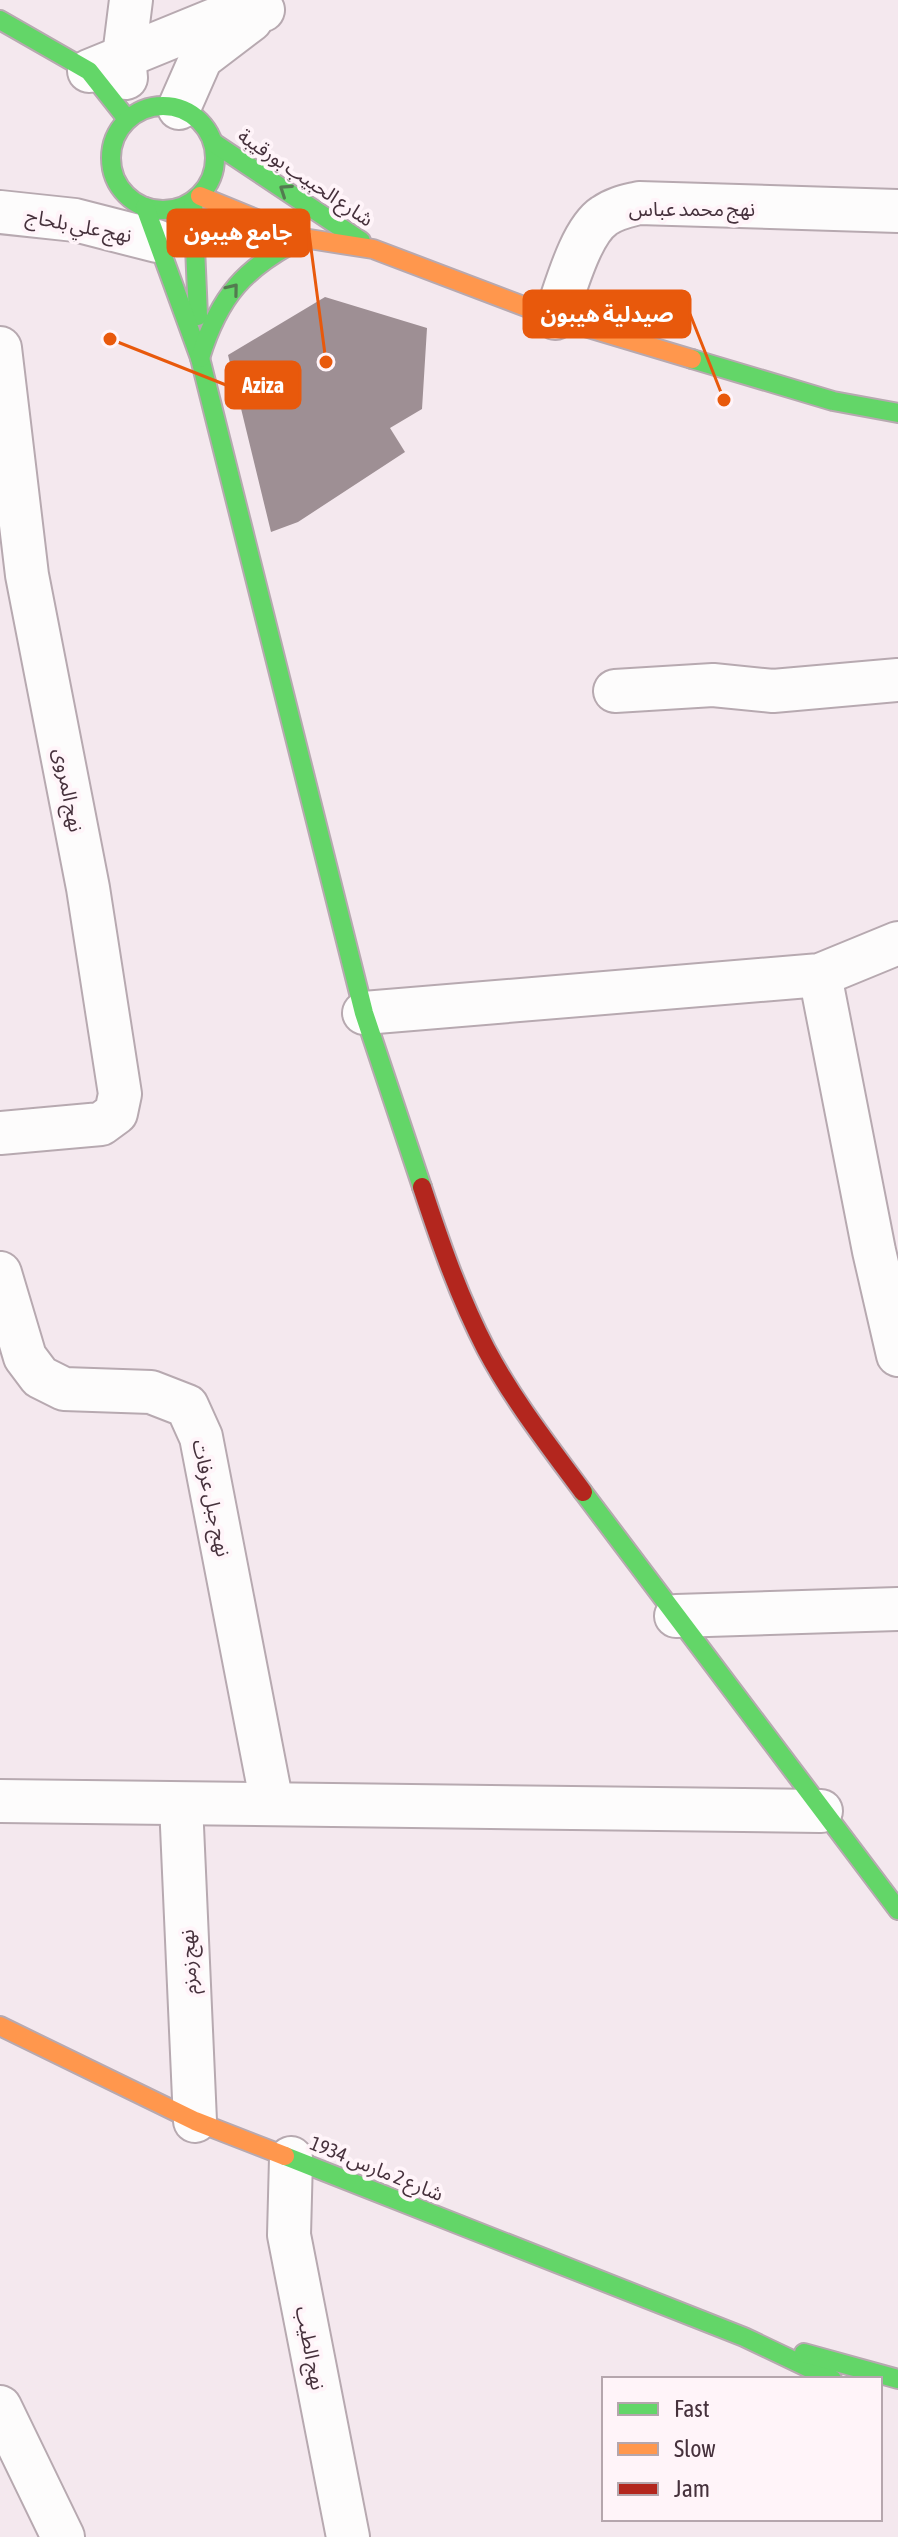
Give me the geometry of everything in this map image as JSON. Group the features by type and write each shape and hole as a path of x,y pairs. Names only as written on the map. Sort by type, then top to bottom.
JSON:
{"main road":[{"path":"0,20 124,56"},
{"path":"151,224 161,210 178,209 197,198 215,171 214,143 199,119 179,108 164,105 149,107 129,118 118,132 110,161 113,175 151,224 200,358 364,1013 451,1274 486,1349 523,1411 898,1910"},
{"name":"شارع الحبيب بورقيبة","path":"214,143 373,249"},
{"path":"197,198 200,358"},
{"name":"شارع الحبيب بورقيبة","path":"197,198 303,238 373,249 555,318 833,401 898,413"},
{"path":"200,358 213,319 235,285 255,265 303,238"},
{"name":"شارع 2 مارس 1934","path":"0,2026 195,2121 744,2337 828,2377"},
{"name":"شارع 2 مارس 1934","path":"744,2337 898,2379"}],"street":[{"path":"129,118 124,56 131,0"},
{"path":"124,56 152,0"},
{"path":"124,56 214,20 273,5"},
{"path":"124,56 179,108 201,58 273,5"},
{"name":"نهج محمد عباس","path":"555,318 589,229 619,208 639,203 898,211"},
{"name":"نهج علي بلحاج","path":"0,212 151,224"},
{"name":"نهج المروى","path":"0,348 13,578 88,888 120,1094 116,1113 101,1124 0,1133"},
{"path":"615,691 713,685 773,691 898,680"},
{"path":"364,1013 820,975 898,943"},
{"path":"820,975 886,1249 898,1355"},
{"name":"نهج جبل عرفات","path":"0,1273 25,1357 40,1377 64,1389 151,1392 187,1406 201,1437 272,1804"},
{"path":"676,1616 898,1609"},
{"path":"0,1801 821,1811"},
{"name":"نهج زمزم","path":"181,1804 195,2121"},
{"name":"نهج الطيب","path":"291,2158 289,2235 348,2537"},
{"path":"0,2407 63,2537"}],"building":[{"path":"325,297 427,328 422,409 390,428 405,452 298,522 271,532 228,355"}],"traffic: fast":[{"path":"0,20 89,71 127,119"},
{"path":"163,106 183,110 200,121 211,138 215,158 211,178 200,195 183,206 163,210 143,206 126,195 115,178 111,158 115,138 126,121 143,110 163,106"},
{"path":"214,143 361,241"},
{"path":"193,201 198,316"},
{"path":"145,207 200,358 364,1013 422,1187"},
{"path":"200,358 216,317 237,286 265,260 303,238"},
{"path":"692,359 833,401 898,413"},
{"path":"583,1492 898,1910"},
{"path":"285,2156 744,2337 828,2377"},
{"path":"804,2353 898,2379"}],"traffic: slow":[{"path":"200,196 303,238 373,249 555,318 692,359"},
{"path":"0,2026 195,2121 285,2156"}],"traffic: jam":[{"path":"422,1187 443,1249 486,1349 520,1405 583,1492"}],"place":[{"name":"Aziza","path":"110,339"},
{"name":"جامع هيبون","path":"326,362"},
{"name":"صيدلية هيبون","path":"724,400"}]}
